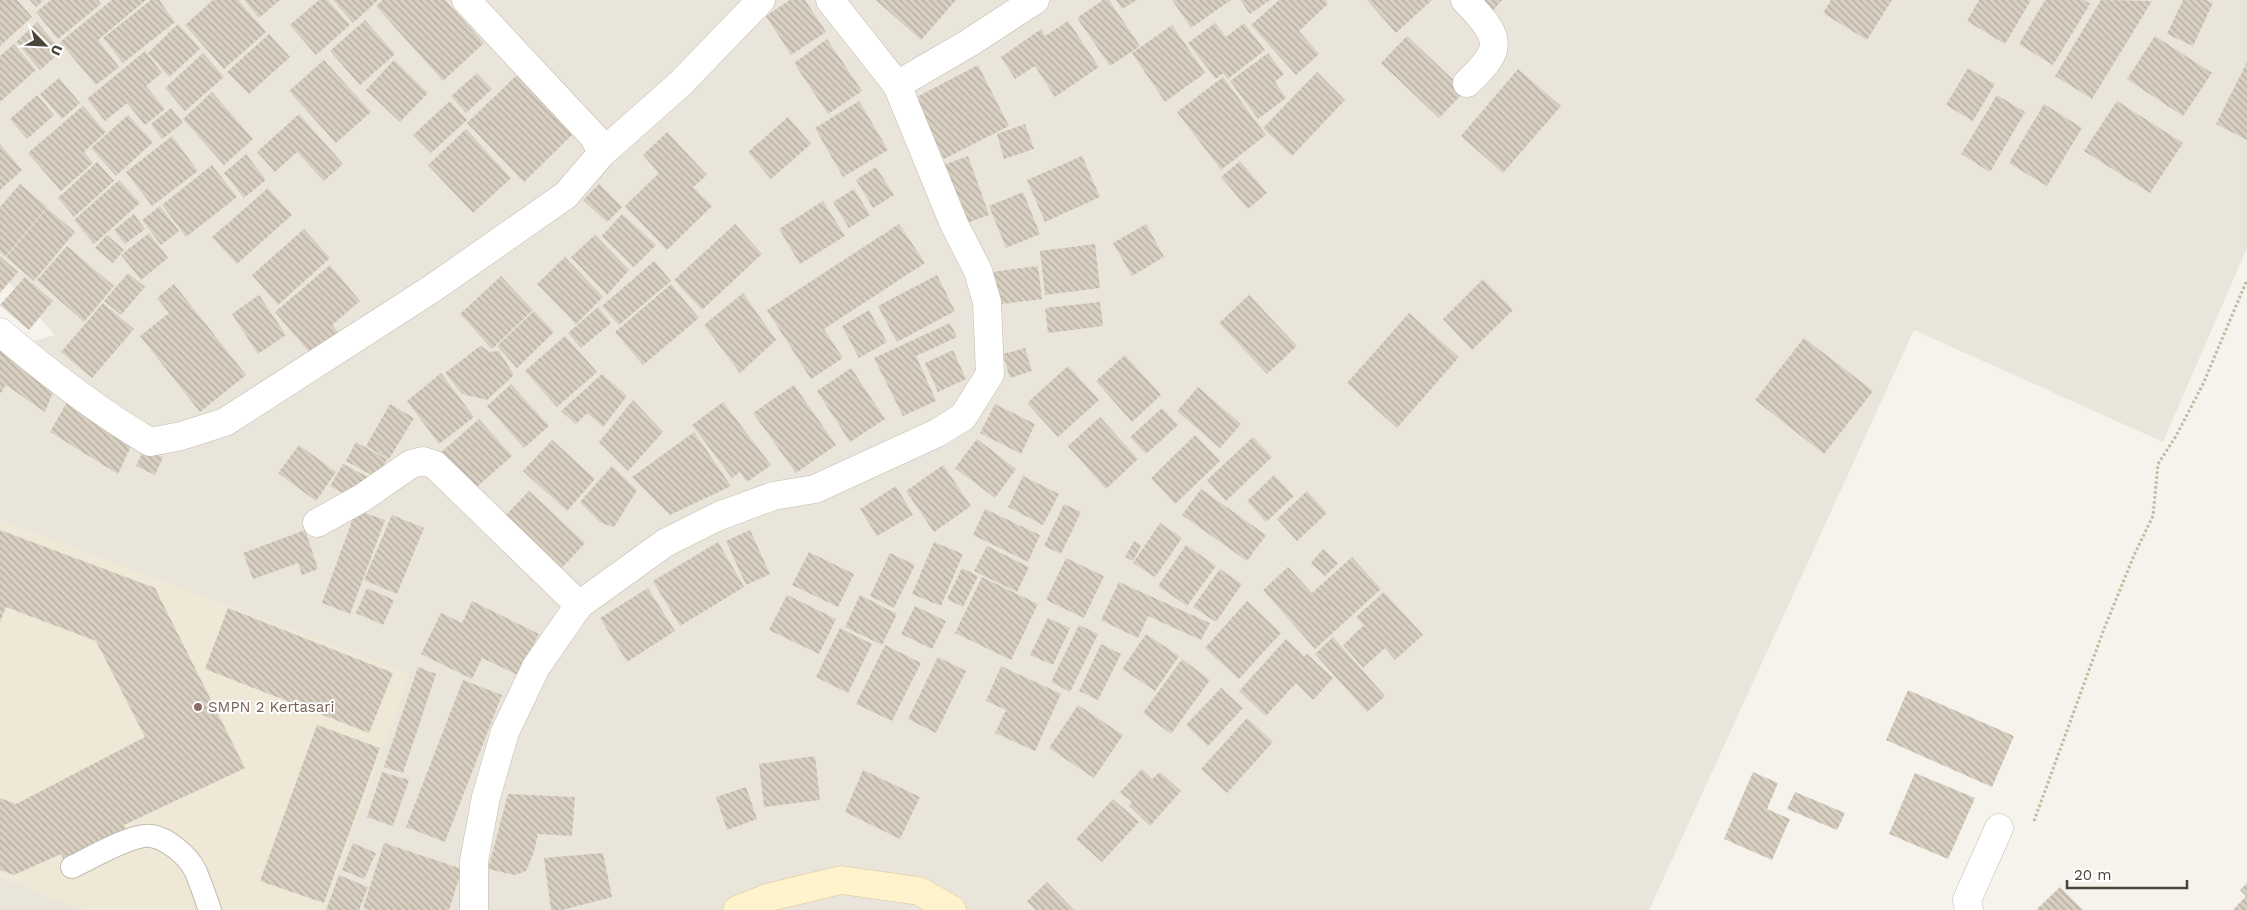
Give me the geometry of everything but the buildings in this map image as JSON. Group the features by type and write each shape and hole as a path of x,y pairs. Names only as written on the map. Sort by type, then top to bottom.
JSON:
{"main road":[{"path":"737,910 770,897 841,880 919,892 952,910"}],"street":[{"path":"466,0 594,137 602,153"},
{"path":"0,332 40,366 129,430 150,442 181,436 225,422 434,288 566,195 602,153 680,84 761,0"},
{"path":"474,910 474,861 486,797 505,732 536,666 579,605 665,543 719,516 773,496 815,490 937,433 963,417 990,374 987,302 978,271 954,224 897,85 830,0"},
{"path":"897,85 969,43 1035,0"},
{"path":"1465,0 1481,17 1495,41 1494,52 1485,67 1466,83"},
{"path":"318,523 362,498 411,464 423,461 435,465 579,605"},
{"path":"1969,910 1967,900 1999,828"}],"lane":[{"path":"72,867 124,841 150,835 171,844 184,854 195,870 210,910"}],"path":[{"path":"2031,828 2104,629 2135,553 2153,516 2158,464 2176,436 2203,384 2247,280"}],"shaded area":[{"path":"0,0 2247,0 2247,248 2163,442 1914,330 1649,910 0,910 0,351 55,335 0,272"},
{"name":"SMPN 2 Kertasari","path":"0,520 410,674 324,910 83,910 0,877"}],"place":[{"name":"SMPN 2 Kertasari","path":"198,707"}]}
